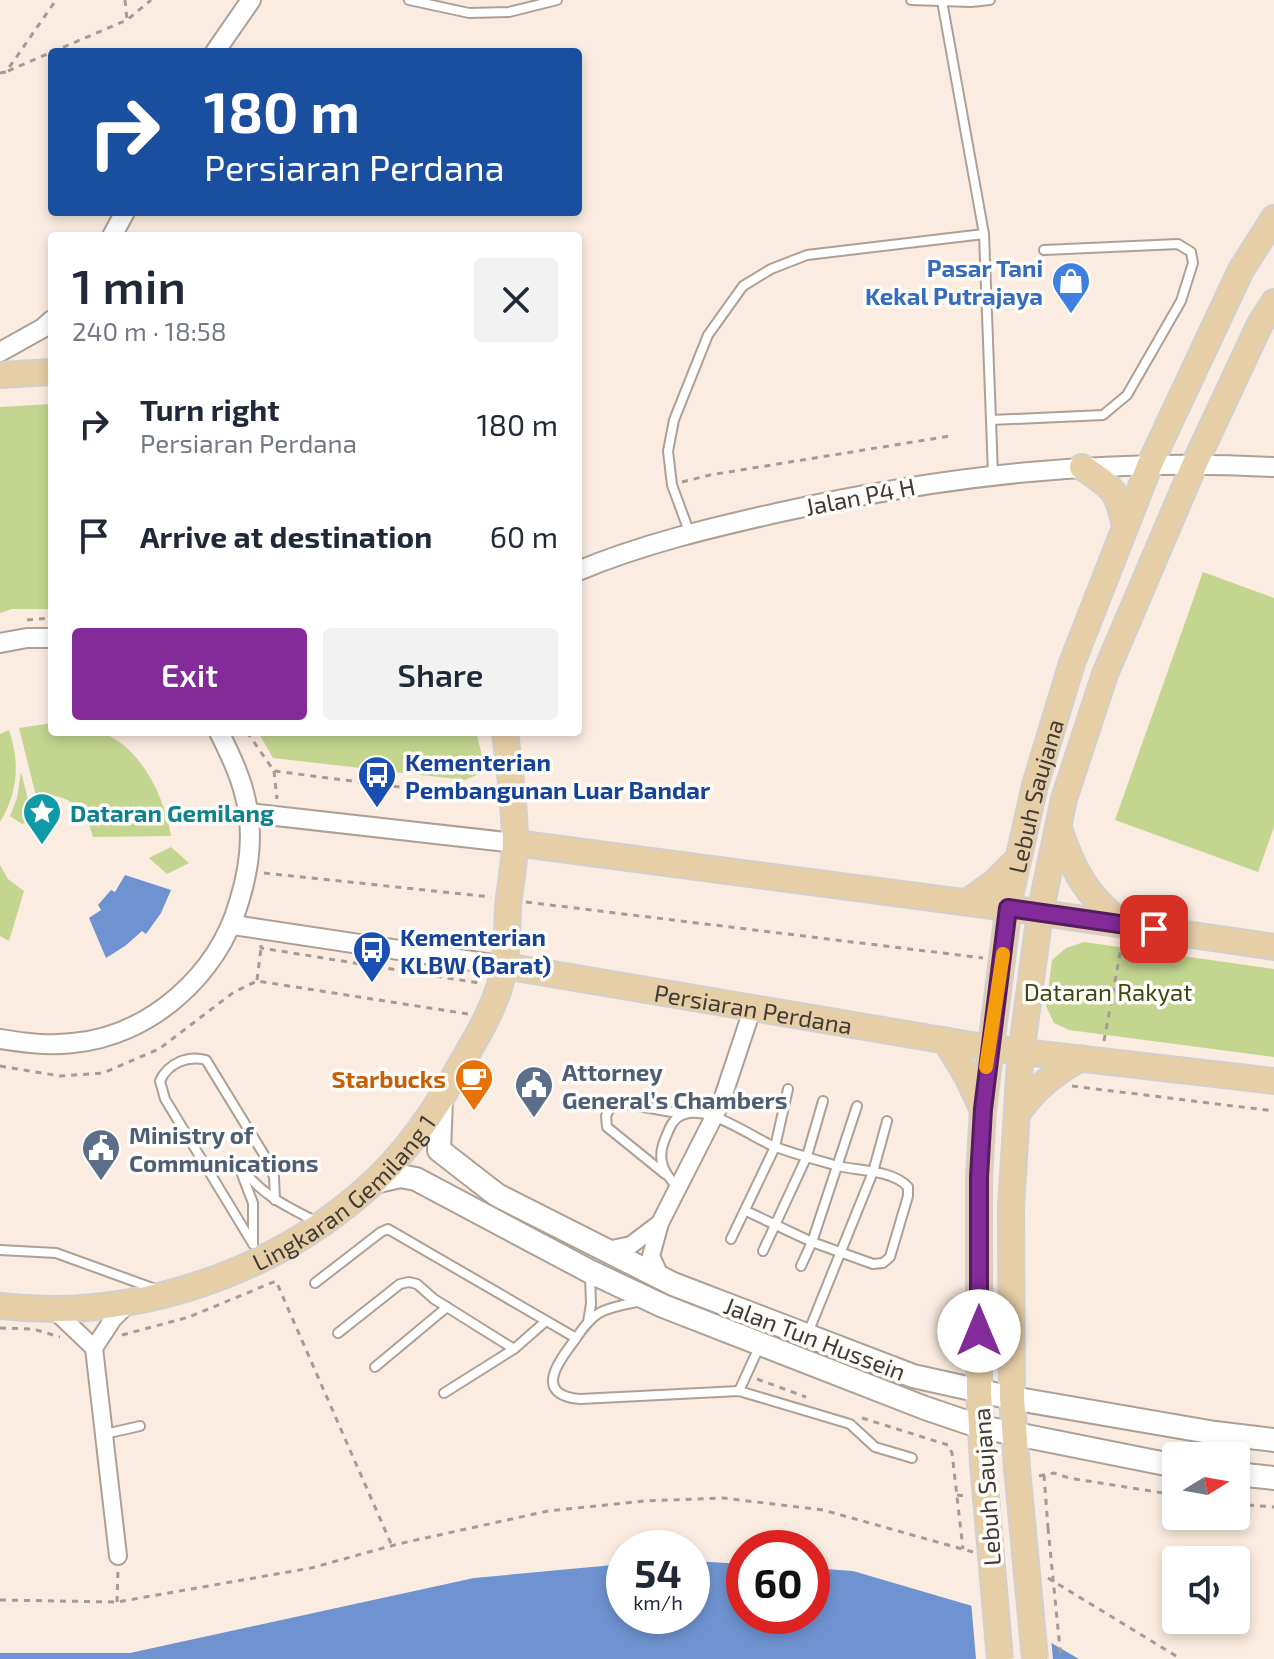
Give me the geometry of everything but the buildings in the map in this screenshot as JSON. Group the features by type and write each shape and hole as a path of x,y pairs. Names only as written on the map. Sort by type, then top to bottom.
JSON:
{"main road":[{"name":"Lebuh Saujana","path":"1000,1659 979,1392 979,1177 989,1048 1008,908 1035,785 1072,663 1150,464 1241,270 1274,218"},
{"name":"Lebuh Saujana","path":"1035,1659 1034,1473 1014,1433 1012,1398 1011,1207 1021,1051 1040,913 1064,799 1105,674 1195,463 1260,324 1274,302"},
{"path":"0,375 48,372"},
{"path":"1082,467 1113,489 1119,499 1125,526"},
{"name":"Lingkaran Gemilang 1","path":"0,1306 91,1307 167,1293 320,1224 374,1182 441,1100 488,1017 505,966 515,843 505,736"},
{"path":"1058,827 1070,863 1083,887 1101,907 1124,925"},
{"path":"515,843 967,902 1274,947"},
{"path":"967,902 994,883 1018,859"},
{"name":"Persiaran Perdana","path":"505,966 989,1048 1274,1081"},
{"path":"945,1040 983,1109"},
{"path":"1017,1114 1031,1094 1056,1072 1090,1060"},
{"name":"Jalan Tun Hussein","path":"441,1100 439,1150 497,1195 662,1278 913,1376 1012,1398 1215,1433 1274,1440"},
{"name":"Jalan Tun Hussein","path":"374,1182 400,1176 416,1179 650,1300 925,1408 981,1427 1162,1463"},
{"path":"1250,1475 1274,1478"}],"street":[{"path":"218,48 251,0"},
{"path":"0,352 48,324"},
{"name":"Jalan P4 H","path":"582,570 690,535 855,495 993,474 1150,464 1274,467"},
{"path":"0,643 48,638"},
{"path":"0,1039 34,1045 75,1043 115,1034 152,1016 185,992 212,961 233,925 248,871 249,813 238,769 221,736"},
{"path":"249,813 515,843"},
{"name":"Persiaran Perdana","path":"233,925 505,966"},
{"path":"662,1278 651,1256 660,1223 714,1117 753,1007"},
{"path":"607,1250 631,1245 660,1223"},
{"path":"94,1348 113,1319 131,1301"},
{"path":"52,1308 94,1348 118,1556"}],"lane":[{"path":"409,0 469,13 509,12 557,0"},
{"path":"911,0 990,0"},
{"path":"942,1 984,234 993,474"},
{"path":"690,535 672,485 668,451 674,420 708,335 743,286 771,269 807,255 984,234"},
{"path":"991,420 1103,415 1127,395 1155,349 1181,301 1193,263 1191,252 1178,244 1044,250"},
{"path":"250,1256 165,1099 160,1081 164,1072 174,1064 195,1056 206,1060 266,1158 274,1177 275,1200"},
{"path":"731,1239 775,1147 788,1089"},
{"path":"763,1251 807,1156 823,1101"},
{"path":"679,1189 666,1174 607,1127 606,1116 611,1106 621,1103 714,1117 775,1147 839,1166 873,1172 904,1182 908,1187 890,1257 883,1263 873,1264 812,1242 746,1211"},
{"path":"801,1266 839,1166 857,1106"},
{"path":"666,1174 660,1158 662,1146 672,1122 683,1114"},
{"path":"808,1335 873,1172 887,1121"},
{"path":"250,1256 253,1203 238,1164 258,1188 291,1211 320,1224"},
{"path":"315,1283 388,1229 576,1338"},
{"path":"0,1250 56,1253 167,1293"},
{"path":"588,1322 591,1304 589,1271"},
{"path":"338,1333 400,1284 409,1282 417,1284 447,1307 514,1349"},
{"path":"650,1300 601,1312 588,1322 562,1356 552,1377 554,1387 561,1395 572,1398 739,1391 850,1424 875,1447 912,1458"},
{"path":"375,1367 447,1307"},
{"path":"444,1393 514,1349 546,1321"},
{"path":"739,1391 760,1344"},
{"path":"105,1434 140,1426"}],"path":[{"path":"6,72 56,0"},
{"path":"125,0 127,20"},
{"path":"61,48 127,20 151,0"},
{"path":"0,73 48,54"},
{"path":"672,485 710,475 950,436"},
{"path":"250,736 274,771 277,801"},
{"path":"274,771 512,802"},
{"path":"248,871 509,899 1002,960"},
{"path":"1090,1060 1124,925"},
{"path":"257,981 261,948"},
{"path":"0,1066 60,1076 103,1073 159,1049 234,992 257,981 488,1017"},
{"path":"276,1281 392,1546"},
{"path":"1061,1659 1048,1528 1034,1473 1054,1473 1162,1493"},
{"path":"0,1600 117,1602 311,1568 392,1546 548,1511 644,1501 723,1498 823,1510 977,1553"},
{"path":"1250,1505 1274,1507"},
{"path":"117,1602 118,1556"},
{"path":"1044,1576 1181,1659"}],"green space":[{"path":"48,404 48,609 12,609 0,613 0,407"},
{"path":"1203,572 1274,598 1274,827 1258,872 1115,820"},
{"path":"48,724 48,736 112,737 148,773 163,805 171,836 93,837 86,818 74,804 57,796 36,796 19,728"},
{"path":"9,730 15,754 14,788 0,822 0,734"},
{"path":"260,736 477,736 486,771 465,780 273,758"},
{"path":"21,772 33,819 22,824 10,816 17,798"},
{"path":"171,847 189,863 167,874 149,858"},
{"path":"0,865 8,879 24,891 9,941 0,936"},
{"name":"Dataran Rakyat","path":"1084,942 1274,969 1274,1057 1069,1030 1054,1023 1046,1006 1052,960 1066,948"}],"water":[{"path":"125,875 171,890 161,913 146,934 142,931 106,958 89,918 101,910 98,905 111,890 115,892"},
{"path":"710,1562 726,1563 726,1634 830,1634 830,1569 853,1571 1003,1615 1079,1659 0,1659 0,1653 130,1653 474,1578 606,1566 606,1634 710,1634"}],"pier":[{"path":"971,1601 1005,1611 1051,1638 1053,1659 976,1659"}],"slow traffic":[{"path":"986,1067 1003,954"}],"place":[{"name":"Pasar Tani Kekal Putrajaya","path":"1071,315"},
{"name":"Kementerian Pembangunan Luar Bandar","path":"377,809"},
{"name":"Dataran Gemilang","path":"42,846"},
{"name":"Kementerian KLBW (Barat)","path":"372,984"},
{"name":"Starbucks","path":"474,1112"},
{"name":"Attorney General’s Chambers","path":"534,1119"},
{"name":"Ministry of Communications","path":"101,1182"}],"route":[{"path":"979,1331 979,1177 983,1109 1008,908 1154,929"}]}
